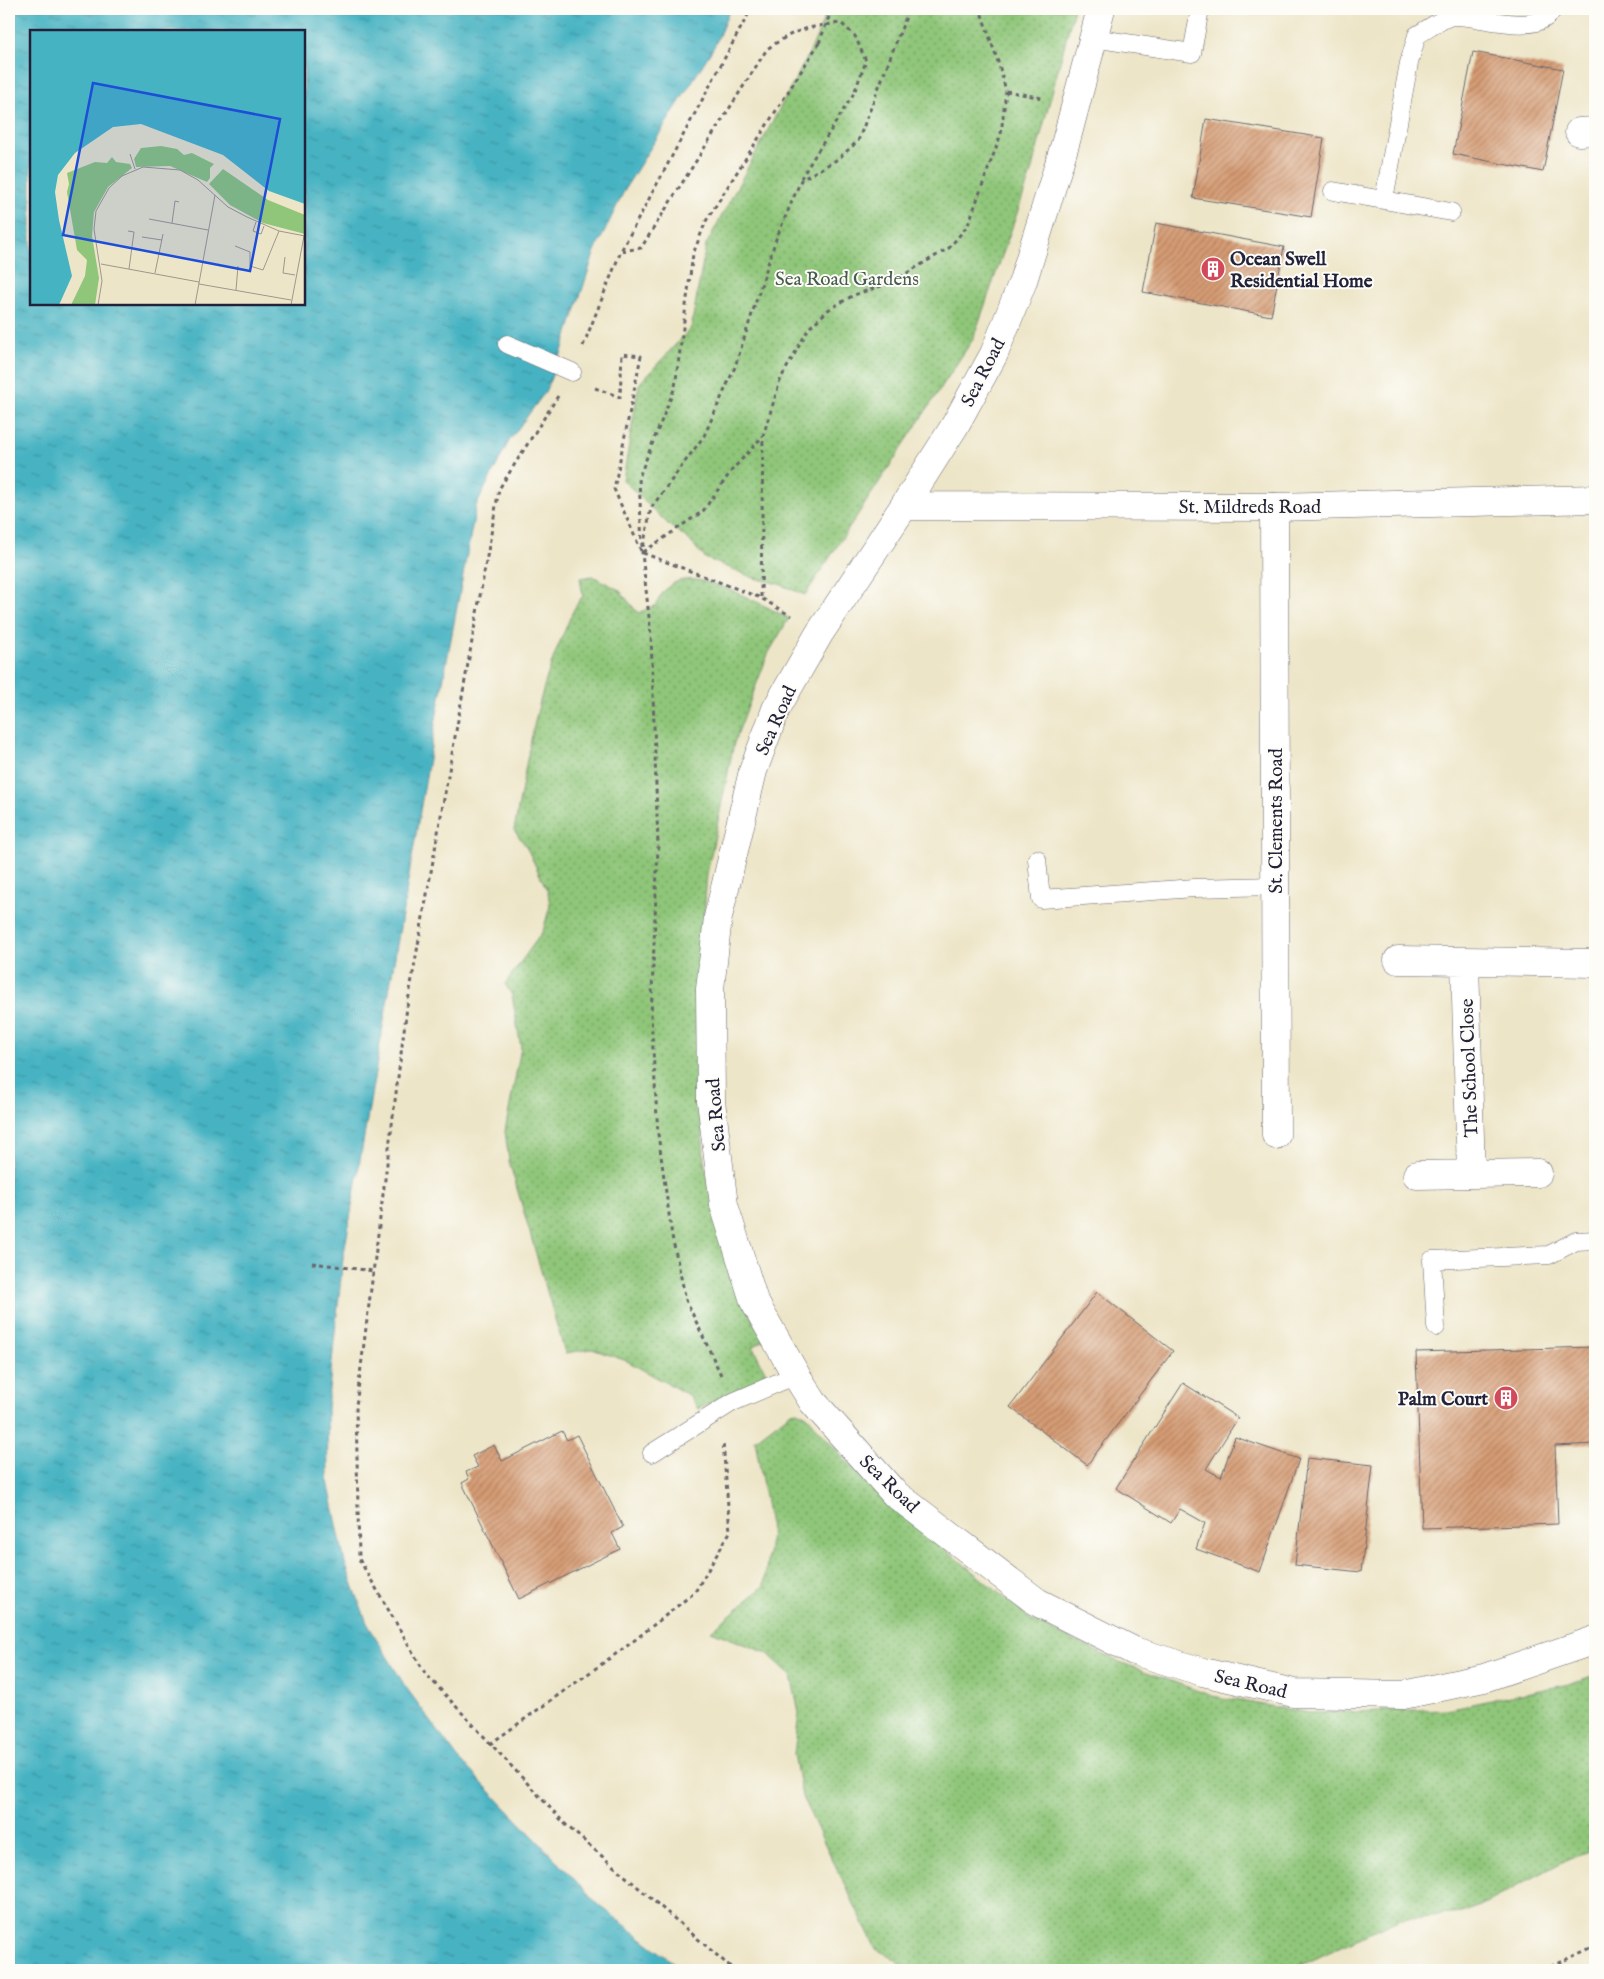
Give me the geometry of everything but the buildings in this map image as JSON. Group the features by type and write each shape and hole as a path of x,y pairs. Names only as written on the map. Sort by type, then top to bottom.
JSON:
{"street":[{"name":"Sea Road","path":"1101,9 1066,141 1023,281 994,354 954,427 819,634 776,709 753,770 718,917 710,989 711,1101 724,1205 754,1301 796,1375 813,1402 894,1493 1037,1602 1134,1651 1203,1672 1294,1693 1404,1695 1484,1678 1595,1640"},
{"name":"St. Mildreds Road","path":"904,506 1274,507 1595,499"},
{"name":"St. Clements Road","path":"1274,507 1276,1135"},
{"path":"1398,960 1595,963"},
{"name":"The School Close","path":"1465,962 1471,1174"},
{"path":"1416,1175 1538,1173"}],"lane":[{"path":"1093,38 1192,53 1200,9"},
{"path":"1384,199 1409,62 1416,36 1452,16 1530,25 1551,13 1553,9"},
{"path":"1333,191 1451,212"},
{"path":"507,344 572,372"},
{"path":"1038,859 1042,899 1195,888 1275,886"},
{"path":"1436,1327 1432,1260 1548,1255 1576,1241 1595,1240"},
{"path":"652,1453 733,1402 796,1375"}],"path":[{"path":"734,1970 567,1826 425,1674 359,1559 356,1406 407,1007 499,490 572,372 621,251 751,9"},
{"path":"733,1402 686,1300 672,1236 658,1134 651,1016 658,846 651,635 642,553 639,477 675,387 693,254 706,221 819,42 832,9"},
{"path":"800,180 838,159 858,141 909,9"},
{"path":"761,598 764,436 781,378 809,328 828,310 854,295 890,283 948,248 968,225 1001,134 1006,91 980,9"},
{"path":"621,251 641,248 767,49 790,33 805,27 841,22 855,36 866,61 854,93 800,180 776,240 734,367 704,436 651,508 642,553"},
{"path":"620,398 622,354 641,356 614,489 642,553 761,598 819,634"},
{"path":"642,553 703,512 732,470 764,436"},
{"path":"312,1263 373,1271"},
{"path":"490,1744 632,1643 696,1592 730,1532 722,1436"},
{"path":"1543,1970 1595,1946"}],"green space":[{"name":"Sea Road Gardens","path":"828,9 1074,9 1030,176 973,339 805,595 779,584 754,578 705,558 688,539 670,526 623,480 639,384 691,328 706,245 810,52"},
{"path":"593,576 619,590 638,613 656,605 659,598 672,584 688,580 701,581 733,591 789,618 768,654 734,743 707,874 696,1027 704,1161 735,1286 764,1340 753,1347 767,1375 698,1409 690,1396 627,1361 592,1349 565,1353 509,1161 505,1131 521,1048 512,995 505,984 543,931 550,906 548,892 526,846 514,830 528,754 547,678 571,617 583,596 580,578"},
{"path":"797,1411 807,1416 844,1459 933,1539 1033,1621 1117,1661 1212,1696 1310,1713 1447,1709 1565,1685 1595,1675 1595,1849 1570,1858 1478,1907 1461,1913 1400,1919 1291,1970 903,1970 896,1960 876,1949 802,1797 794,1755 799,1713 791,1675 767,1653 711,1631 764,1586 771,1531 755,1440 791,1412"}],"water":[{"path":"9,9 730,9 715,45 626,187 595,251 561,354 545,392 509,441 476,506 435,724 343,1259 327,1408 328,1481 345,1563 367,1623 405,1686 457,1757 599,1905 683,1970 9,1970"}],"place":[{"name":"Ocean Swell Residential Home","path":"1213,269"},
{"name":"Palm Court","path":"1506,1398"}]}
